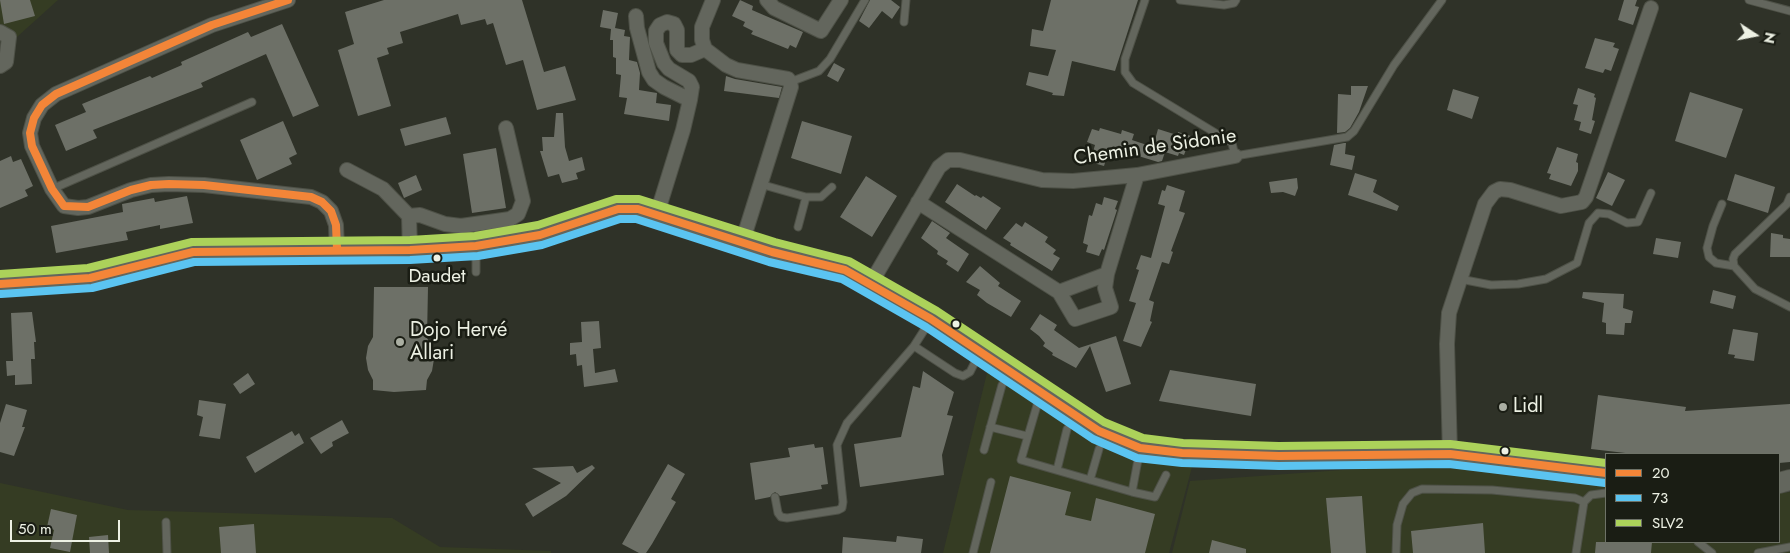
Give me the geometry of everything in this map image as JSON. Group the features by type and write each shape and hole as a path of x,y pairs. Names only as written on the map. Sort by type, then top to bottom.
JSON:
{"main road":[{"path":"0,284 90,278 159,259 193,252 337,249 410,250 476,246 540,235 618,209 638,209 742,243 845,270 871,283 931,319 1099,431 1140,448 1182,453 1279,456 1450,454 1605,473"}],"street":[{"path":"288,0 212,25 56,94 42,105 34,118 30,133 35,152 52,189 64,206 78,208 138,189 169,184 311,197 322,202 331,211 337,234 337,249"},
{"path":"713,0 702,27 704,49 737,70 788,79 791,87 742,243"},
{"path":"767,0 774,8 821,31 841,0"},
{"path":"1450,454 1447,344 1449,313 1486,204 1494,192 1500,189 1510,190 1561,206 1582,202 1586,197 1651,8"},
{"path":"636,16 637,28 649,72 654,80 690,100"},
{"path":"657,214 683,130 692,87 689,81 669,70 664,63 656,43 656,31 660,25 667,22 674,24 677,30 677,50 682,55 691,55 704,49"},
{"path":"0,32 9,38 6,62 0,66"},
{"path":"409,216 420,215 445,224 461,226 510,220 518,214 523,201 506,128"},
{"name":"Chemin de Sidonie","path":"871,283 918,202 940,167 948,160 960,160 1042,180 1073,181 1137,175 1235,156"},
{"path":"347,170 383,189 409,216 410,250"},
{"path":"918,202 1059,292 1075,319 1111,307 1105,288 1137,175"},
{"path":"1059,292 1108,274"}],"lane":[{"path":"790,82 819,71 830,59 865,0"},
{"path":"904,22 906,0"},
{"path":"1145,0 1125,59 1125,72 1133,83 1232,143 1235,156"},
{"path":"1180,0 1224,6 1234,3 1236,0"},
{"name":"Chemin de Sidonie","path":"1235,156 1341,139 1351,134 1394,65 1442,0"},
{"path":"1753,1 1790,11"},
{"path":"52,189 252,102"},
{"path":"760,184 806,197 822,197 832,187"},
{"path":"1460,279 1491,285 1518,284 1546,279 1576,262 1589,223 1598,213 1609,214 1627,223 1638,222 1652,193"},
{"path":"798,228 806,197"},
{"path":"1790,197 1787,204 1736,254 1733,260 1734,266 1755,289 1790,307"},
{"path":"1722,204 1707,248 1708,258 1716,263 1734,266"},
{"path":"476,246 476,272"},
{"path":"775,496 778,513 781,517 787,518 842,508 837,445 847,423 914,346 931,319"},
{"path":"914,346 955,373 963,376 970,372 981,352"},
{"path":"984,450 1002,385"},
{"path":"1041,392 1021,460 1155,497 1166,475"},
{"path":"990,427 1027,436"},
{"path":"1057,470 1067,429"},
{"path":"1132,492 1140,448"},
{"path":"1090,480 1099,449"},
{"path":"974,553 991,482"},
{"path":"1396,553 1397,525 1403,504 1412,493 1422,489 1492,490 1575,498 1584,502"},
{"path":"1576,553 1584,502 1592,495 1605,493"},
{"path":"166,522 168,553"},
{"path":"1699,543 1712,553"},
{"path":"1758,553 1790,547"}],"shaded area":[{"path":"0,0 58,0 17,37 0,26"},
{"path":"987,373 1123,457 1192,467 1169,553 943,553"},
{"path":"1453,462 1605,479 1605,543 1780,543 1780,493 1790,492 1790,553 1172,553 1190,481"},
{"path":"0,483 128,510 392,518 440,547 551,551 551,553 0,553"}],"building":[{"path":"0,0 30,0 35,16 4,24"},
{"path":"384,0 522,0 544,72 565,66 576,100 537,110 523,60 506,65 493,23 487,25 485,19 461,25 458,14 400,32 403,43 387,48 389,54 377,58 391,106 358,116 338,50 354,44 345,12"},
{"path":"740,0 753,6 752,10 803,32 796,48 790,45 788,49 751,34 753,31 743,26 745,22 732,16"},
{"path":"870,0 891,0 900,7 892,19 882,11 869,28 859,21"},
{"path":"1051,0 1138,0 1115,71 1072,61 1064,96 1052,95 1053,93 1026,85 1029,72 1048,76 1056,50 1030,46 1032,29 1043,31"},
{"path":"1624,0 1637,0 1635,6 1639,7 1633,25 1618,20"},
{"path":"603,10 618,13 615,28 625,30 624,36 630,37 629,60 637,62 640,73 639,90 657,93 656,103 671,105 669,121 624,114 627,98 619,97 621,75 616,74 613,40 610,40 611,29 600,27"},
{"path":"282,24 319,106 293,117 266,54 201,83 203,87 93,130 97,138 66,151 55,125 86,112 82,104 182,65 181,62 248,32 251,37"},
{"path":"1595,38 1615,43 1613,47 1619,49 1611,71 1605,69 1603,73 1585,68"},
{"path":"834,63 845,69 838,82 827,76"},
{"path":"726,76 782,87 779,98 724,91"},
{"path":"1351,86 1368,86 1359,112 1350,128 1345,132 1337,133 1338,94 1351,95"},
{"path":"1578,88 1595,94 1592,120 1595,121 1591,134 1579,130 1581,122 1574,120 1578,105 1573,104"},
{"path":"1453,89 1479,97 1472,119 1447,110"},
{"path":"1690,92 1743,109 1726,158 1675,141"},
{"path":"556,113 563,113 565,147 569,161 582,157 585,170 576,173 578,179 562,183 559,174 548,177 540,151 543,151 542,137 554,137"},
{"path":"446,117 451,134 405,146 400,129"},
{"path":"283,121 297,154 289,158 292,164 257,180 240,140"},
{"path":"802,121 852,136 841,174 791,158"},
{"path":"1100,128 1121,134 1122,130 1134,134 1132,140 1153,147 1158,129 1177,135 1178,132 1191,136 1184,155 1179,153 1178,156 1165,152 1162,161 1158,162 1122,151 1122,154 1109,150 1104,166 1090,162 1095,145 1087,142 1092,129 1099,131"},
{"path":"1346,143 1345,154 1355,156 1352,170 1330,165 1334,145"},
{"path":"1557,147 1578,154 1576,162 1578,163 1578,171 1571,186 1549,179 1551,174 1547,173"},
{"path":"496,148 506,208 472,213 463,154"},
{"path":"11,156 13,162 21,159 33,186 25,190 28,196 0,208 0,161"},
{"path":"1608,172 1625,180 1612,206 1596,198"},
{"path":"1355,173 1377,180 1373,192 1399,206 1397,211 1348,195"},
{"path":"1735,174 1775,187 1768,213 1727,200"},
{"path":"416,175 422,190 404,198 398,183"},
{"path":"866,176 897,196 872,237 840,217"},
{"path":"1297,178 1298,188 1295,196 1283,192 1271,193 1269,182"},
{"path":"957,184 975,196 981,198 983,196 1001,208 986,230 945,202"},
{"path":"1167,185 1185,191 1179,211 1185,213 1171,251 1173,252 1169,264 1162,262 1149,300 1154,302 1150,321 1152,322 1141,347 1123,341 1136,303 1129,301 1139,270 1136,269 1141,255 1151,258 1165,206 1158,204 1162,190 1165,191"},
{"path":"187,196 193,223 160,229 160,225 126,232 128,240 56,253 51,226 123,212 122,204 154,198 155,202"},
{"path":"1104,197 1118,201 1115,209 1117,210 1104,250 1102,249 1099,256 1086,252 1088,245 1083,243 1089,215 1092,216 1096,203 1102,205"},
{"path":"932,221 950,233 946,238 969,254 958,272 946,264 948,261 937,254 938,251 921,238"},
{"path":"1025,222 1048,237 1045,242 1056,250 1053,254 1060,258 1052,271 1010,245 1011,243 1003,238 1016,223 1022,227"},
{"path":"1771,233 1783,235 1783,238 1790,239 1790,257 1770,257"},
{"path":"1656,238 1681,242 1678,258 1653,254"},
{"path":"980,266 1000,283 998,286 1021,301 1011,317 987,303 977,295 980,290 966,282"},
{"name":"Dojo Hervé Allari","path":"374,287 428,287 427,338 433,348 434,359 432,371 427,380 426,390 394,392 373,390 373,380 368,370 366,358 368,346 373,337"},
{"path":"1713,290 1736,296 1733,309 1710,303"},
{"path":"1583,292 1624,294 1623,308 1633,311 1631,323 1625,323 1624,335 1606,334 1606,323 1602,322 1604,303 1582,298"},
{"path":"32,312 36,342 34,342 35,359 31,359 32,384 15,385 15,375 7,376 6,361 13,361 11,313"},
{"path":"1040,314 1057,325 1054,330 1079,348 1116,336 1131,384 1106,392 1090,346 1076,368 1052,355 1053,353 1043,346 1045,343 1030,329"},
{"path":"599,321 601,348 593,349 595,373 615,369 618,382 584,387 582,365 577,366 576,354 570,355 570,343 582,342 581,322"},
{"path":"1733,329 1758,333 1754,361 1734,358 1735,355 1728,354"},
{"path":"1170,370 1256,384 1251,416 1159,401"},
{"path":"923,371 954,392 947,415 953,416 942,455 944,475 860,487 854,444 901,437 913,386 920,388"},
{"path":"248,373 255,384 240,394 233,384"},
{"path":"1598,395 1686,407 1685,411 1790,404 1790,462 1780,463 1780,453 1625,453 1591,449"},
{"path":"199,400 226,404 220,439 199,436 203,417 197,415"},
{"path":"6,404 27,410 22,427 25,427 14,456 0,452 0,423"},
{"path":"342,420 349,433 332,442 333,446 321,454 310,438"},
{"path":"292,431 295,436 299,433 304,443 255,473 246,457"},
{"path":"814,444 815,448 823,447 828,484 821,485 822,489 780,496 775,492 770,497 755,500 750,463 790,457 788,448"},
{"path":"668,464 685,474 671,499 676,502 646,553 639,553 622,544"},
{"path":"592,465 595,468 566,496 533,517 525,504 561,483 532,468 573,466 577,473"},
{"path":"1010,476 1071,492 1065,515 1091,521 1096,498 1155,514 1145,553 990,553"},
{"path":"1362,496 1366,553 1331,553 1326,498"},
{"path":"51,509 77,515 70,552 50,548 54,530 47,527"},
{"path":"1483,523 1485,553 1413,553 1411,531"},
{"path":"254,524 256,553 221,553 219,527"},
{"path":"108,535 109,553 90,553 89,537"},
{"path":"897,536 923,539 921,553 842,553 843,537 896,542"},
{"path":"1212,540 1246,549 1246,553 1209,553"},
{"path":"1596,542 1652,543 1651,553 1595,553"}],"transit line":[{"name":"20","path":"288,0 212,25 56,94 42,105 34,118 30,133 32,146 52,189 64,206 88,207 131,190 151,185 169,184 204,185 311,197 322,202 331,211 336,225 337,249"},
{"name":"SLV2","path":"0,274 88,268 192,242 410,240 475,236 538,225 616,199 639,199 775,242 849,261 937,311 1104,422 1143,438 1183,443 1279,446 1450,444 1605,463"},
{"name":"20","path":"0,284 90,278 193,252 410,250 476,246 540,235 618,209 638,209 772,252 845,270 931,319 1099,431 1140,448 1182,453 1279,456 1450,454 1605,473"},
{"name":"73","path":"1,294 92,288 194,262 410,260 478,256 542,245 620,219 636,219 769,262 842,279 926,327 1093,439 1137,458 1182,463 1279,466 1449,464 1605,483"}],"place":[{"name":"Daudet","path":"437,258"},
{"name":"Dojo Hervé Allari","path":"400,342"},
{"name":"Lidl","path":"1503,407"}]}
